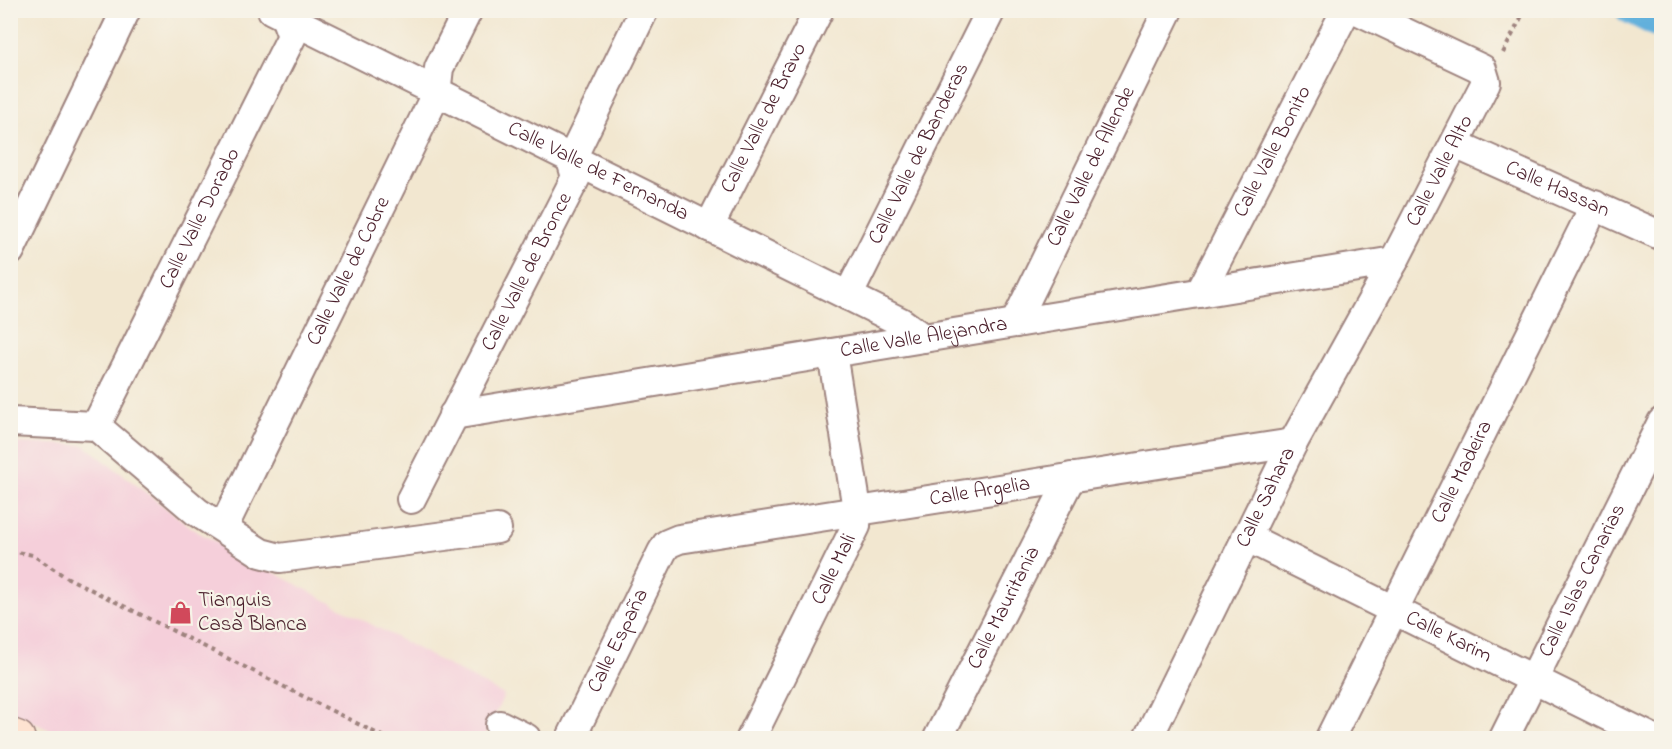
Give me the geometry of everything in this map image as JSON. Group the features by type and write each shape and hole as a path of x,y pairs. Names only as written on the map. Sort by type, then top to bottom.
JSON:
{"main road":[{"path":"10,735 18,738"}],"street":[{"path":"10,251 126,10"},
{"name":"Calle Valle de Cobre","path":"223,528 436,94 440,68 468,10"},
{"name":"Calle Valle de Bronce","path":"411,499 576,177 571,160 644,10"},
{"name":"Calle Valle de Bravo","path":"709,227 819,10"},
{"name":"Calle Valle de Banderas","path":"848,296 991,10"},
{"name":"Calle Valle de Allende","path":"1015,323 1168,10"},
{"name":"Calle Valle Bonito","path":"1200,293 1346,10"},
{"path":"1357,10 1492,72"},
{"name":"Calle Valle de Fernanda","path":"282,13 436,94 901,322 923,338"},
{"name":"Calle Valle Dorado","path":"96,426 292,36 282,13"},
{"name":"Calle Valle Alto","path":"1394,261 1492,72"},
{"name":"Calle Hassan","path":"1455,144 1662,236"},
{"name":"Calle Madeira","path":"1330,738 1595,206"},
{"name":"Calle Valle Alejandra","path":"453,415 1394,261"},
{"name":"Calle Sahara","path":"1148,738 1293,443 1394,261"},
{"name":"Calle Mali","path":"751,738 856,526 857,509 832,353"},
{"path":"10,422 96,426 197,512 261,553 280,558 497,529"},
{"name":"Calle Islas Canarias","path":"1504,738 1662,422"},
{"name":"Calle Argelia","path":"667,544 679,539 857,509 1293,443"},
{"name":"Calle Mauritania","path":"938,738 1071,477"},
{"name":"Calle Karim","path":"1246,537 1652,738"},
{"name":"Calle España","path":"571,738 667,544"},
{"path":"500,725 526,738"}],"path":[{"path":"1492,72 1525,10"},
{"path":"10,551 33,555 64,576 386,738"}],"shaded area":[{"name":"Tianguis Casa Blanca","path":"10,443 84,445 196,531 504,695 484,738 67,738 11,712"}],"waterway":[{"path":"1628,10 1662,27"}],"place":[{"name":"Tianguis Casa Blanca","path":"180,613"}]}
